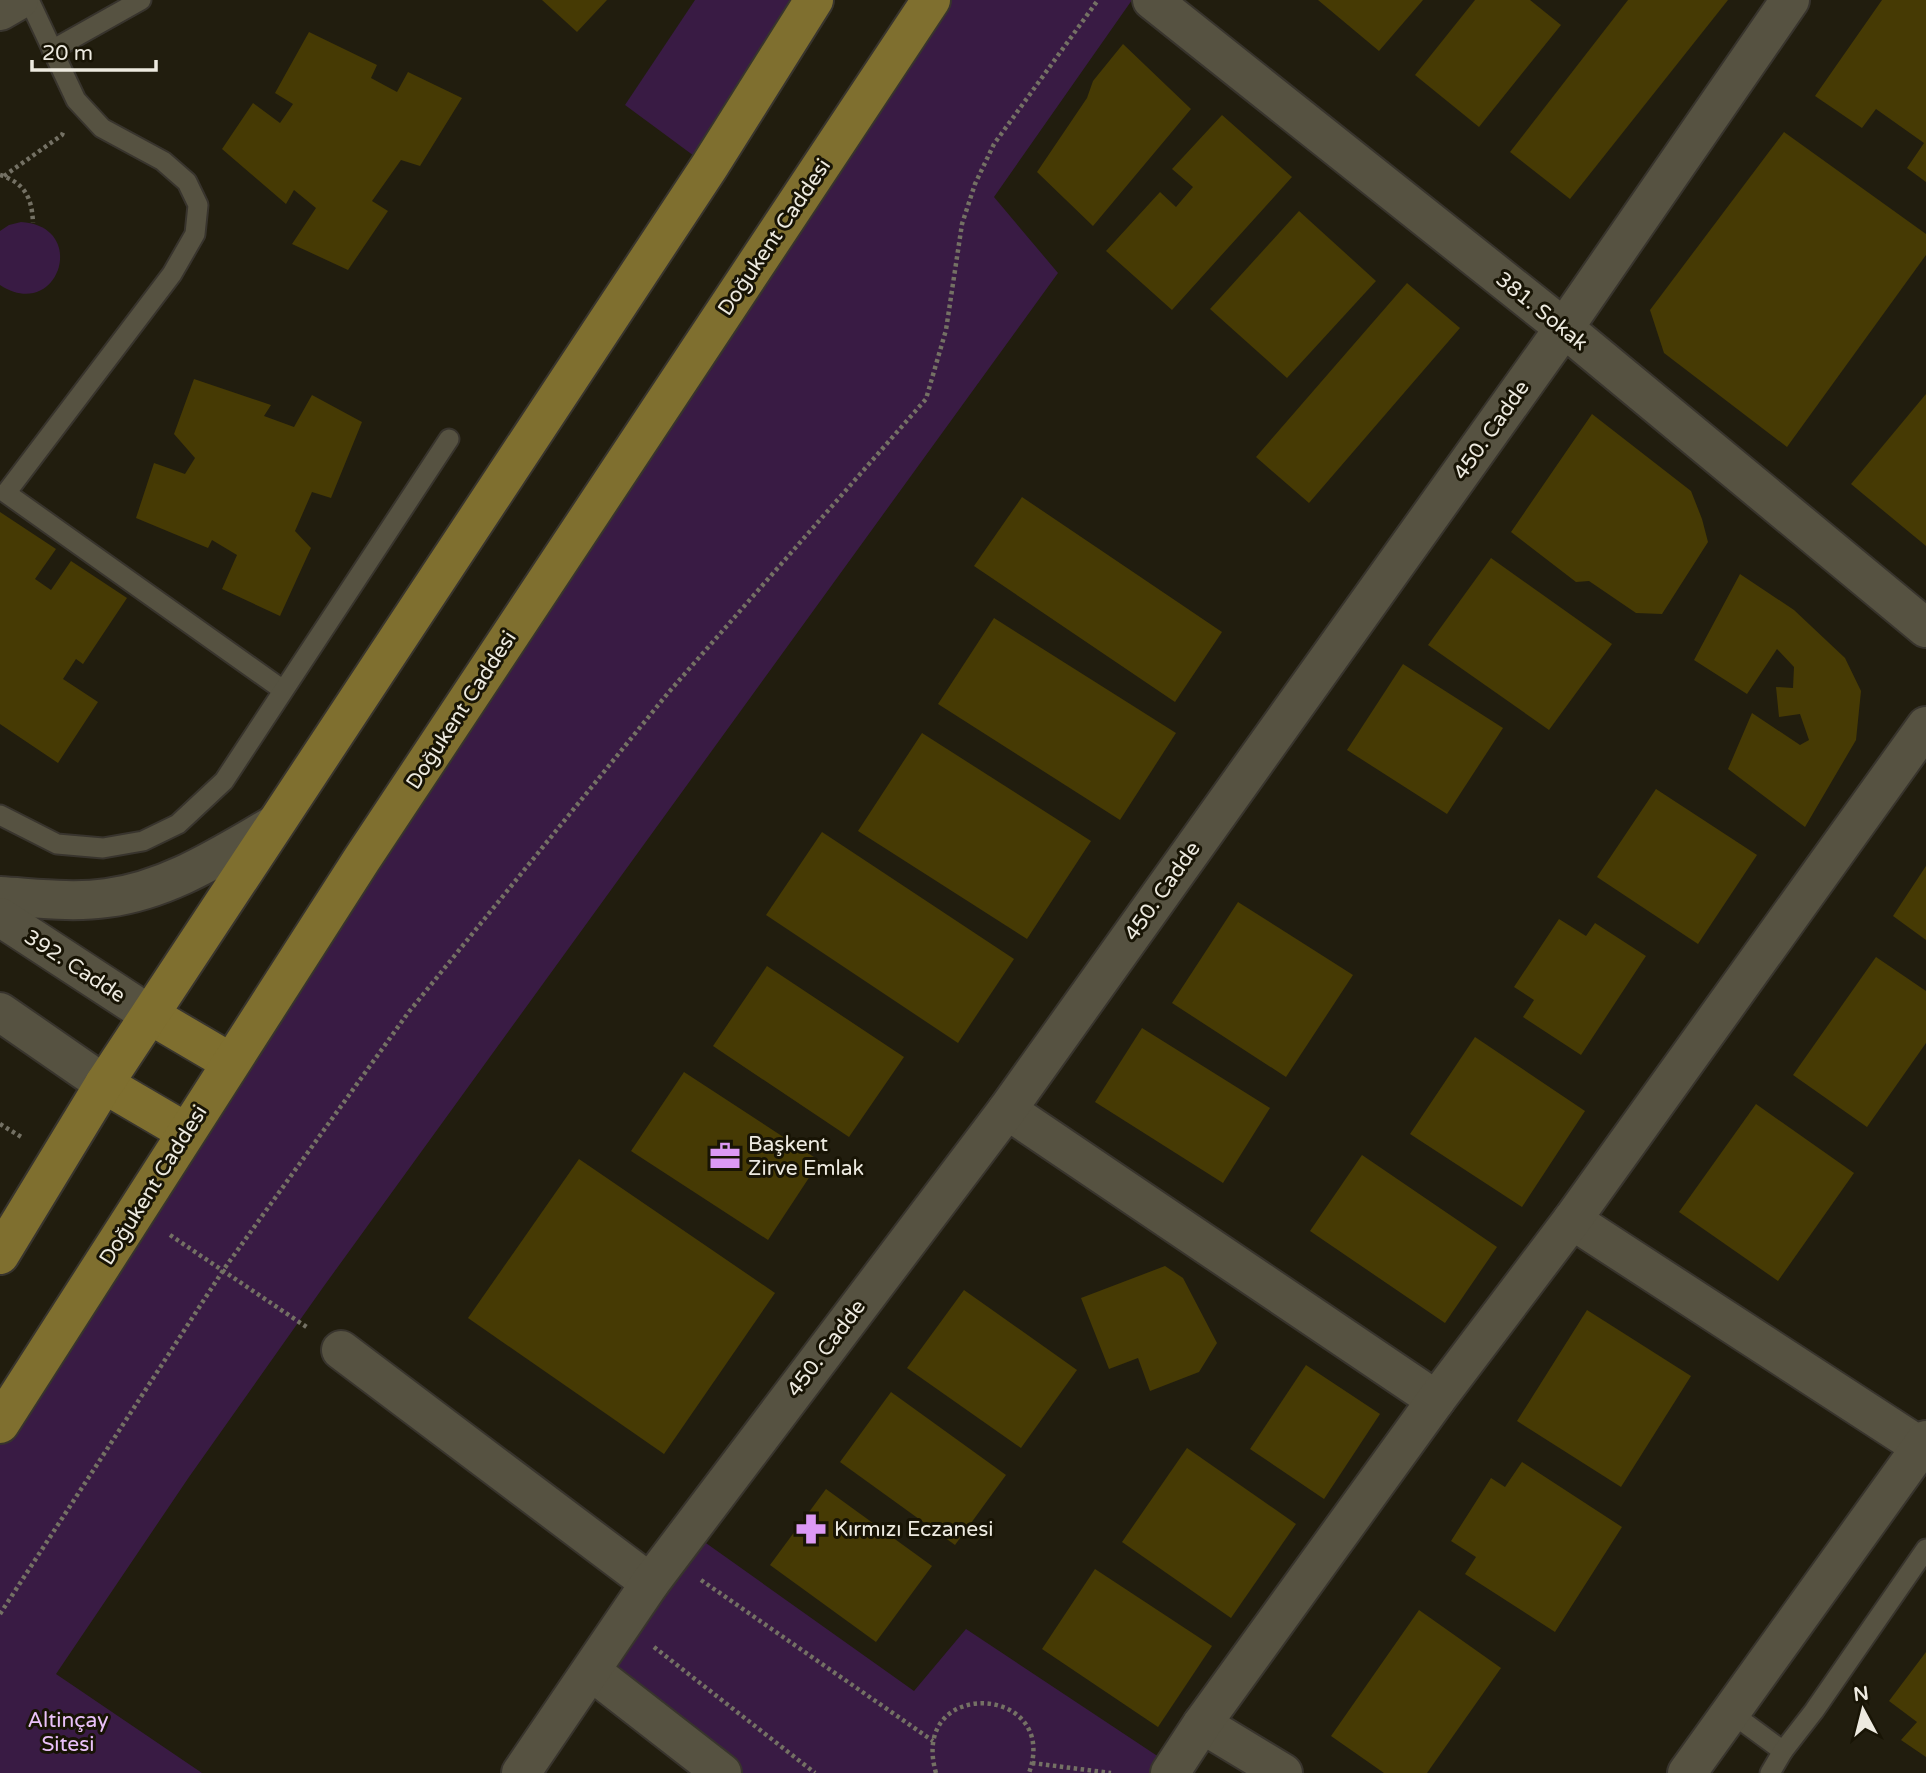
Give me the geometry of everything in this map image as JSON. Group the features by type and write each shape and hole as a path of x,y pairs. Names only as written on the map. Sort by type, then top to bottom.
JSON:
{"main road":[{"path":"0,1255 104,1084 709,167 814,0"},
{"name":"Doğukent Caddesi","path":"0,1424 230,1062 931,0"},
{"path":"150,1015 230,1062"},
{"path":"104,1084 186,1132"}],"street":[{"path":"0,11 19,0"},
{"name":"381. Sokak","path":"1152,0 1564,328 1926,628"},
{"name":"450. Cadde","path":"521,1773 659,1570 1007,1110 1564,328 1790,0"},
{"path":"1170,1773 1202,1724 1436,1400 1572,1220 1926,726"},
{"path":"0,896 106,899 152,888 194,870 272,826"},
{"name":"392. Cadde","path":"0,917 150,1015"},
{"path":"0,1012 104,1084"},
{"path":"1007,1110 1436,1400"},
{"path":"1572,1220 1923,1443 1730,1712 1698,1769"},
{"path":"341,1350 659,1570"},
{"path":"591,1671 722,1773"},
{"path":"1202,1724 1283,1773"}],"lane":[{"path":"29,0 76,100 102,128 163,162 187,182 198,205 195,234 172,274 6,493 283,690"},
{"path":"52,50 141,0"},
{"path":"0,815 57,844 103,848 143,841 178,824 224,781 449,439"},
{"path":"1770,1773 1926,1549"},
{"path":"1730,1712 1783,1751"}],"path":[{"path":"0,1614 224,1269 408,1013 668,693 926,399 946,330 962,224 975,184 994,144 1098,0"},
{"path":"33,223 32,206 20,184 2,175 62,135 76,100"},
{"path":"659,1570 933,1741"},
{"path":"623,1622 815,1773"},
{"path":"936,1773 932,1758 933,1741 939,1726 950,1713 965,1704 981,1702 998,1704 1013,1711 1025,1723 1032,1738 1034,1755 1029,1773"},
{"path":"1032,1763 1111,1773"}],"green space":[{"path":"695,0 814,0 709,167 625,105"},
{"name":"Altinçay Sitesi","path":"931,0 1132,0 994,197 1058,273 324,1286 189,1477 56,1674 202,1773 0,1773 0,1424"},
{"path":"21,222 42,227 55,239 60,254 58,269 50,283 37,292 20,293 0,285 0,231"},
{"path":"689,1531 914,1691 966,1629 1174,1767 1170,1773 722,1773 591,1671"}],"building":[{"path":"542,0 607,0 577,32"},
{"path":"1318,0 1423,0 1379,51"},
{"path":"1475,0 1530,0 1561,25 1479,127 1415,75"},
{"path":"1628,0 1728,0 1570,199 1510,152"},
{"path":"1882,0 1926,0 1926,182 1907,168 1924,143 1876,109 1862,128 1815,96"},
{"path":"309,32 377,65 371,78 397,92 408,72 462,98 420,166 401,160 372,201 388,211 348,270 292,244 316,208 294,190 286,204 222,149 253,103 280,123 293,104 275,93"},
{"path":"1123,44 1191,109 1093,226 1037,172 1087,98 1093,81"},
{"path":"1222,115 1292,177 1172,310 1106,251 1160,192 1176,207 1193,187 1172,169"},
{"path":"1784,132 1926,234 1926,255 1787,447 1664,353 1650,310"},
{"path":"1299,211 1376,281 1287,378 1210,309"},
{"path":"1407,283 1460,328 1309,503 1256,457"},
{"path":"194,379 271,405 264,416 294,427 312,395 362,422 331,498 312,492 295,531 311,548 280,616 222,589 237,555 212,540 208,548 136,518 154,463 185,474 195,458 174,434"},
{"path":"1926,394 1926,546 1851,484"},
{"path":"1592,414 1691,491 1702,519 1708,542 1662,614 1636,613 1589,581 1576,582 1511,532"},
{"path":"1022,497 1222,632 1175,702 974,566"},
{"path":"0,512 56,549 35,579 51,590 71,561 127,598 83,664 76,659 63,679 98,702 58,763 0,724"},
{"path":"1491,558 1612,644 1549,730 1428,645"},
{"path":"1740,574 1794,610 1845,658 1861,691 1856,740 1805,827 1728,769 1752,713 1800,745 1809,740 1800,714 1779,717 1776,687 1793,688 1794,667 1777,649 1747,694 1694,660"},
{"path":"994,618 1176,733 1120,820 938,704"},
{"path":"1403,664 1503,728 1447,814 1347,750"},
{"path":"922,733 1091,841 1027,939 858,831"},
{"path":"1656,789 1757,855 1698,944 1597,877"},
{"path":"822,832 1014,959 958,1043 766,915"},
{"path":"1926,866 1926,940 1893,916"},
{"path":"1238,902 1353,975 1286,1077 1172,1003"},
{"path":"1559,919 1586,936 1595,923 1646,956 1581,1055 1523,1017 1534,1000 1514,987"},
{"path":"1876,957 1926,991 1926,1043 1867,1127 1793,1075"},
{"path":"767,966 904,1057 849,1137 713,1046"},
{"path":"1142,1028 1270,1108 1223,1183 1095,1102"},
{"path":"1475,1037 1585,1111 1522,1207 1410,1134"},
{"name":"Başkent Zirve Emlak","path":"684,1072 820,1161 768,1240 631,1151"},
{"path":"1756,1104 1854,1173 1778,1281 1679,1212"},
{"path":"1362,1155 1497,1247 1445,1323 1310,1231"},
{"path":"579,1159 775,1293 664,1454 468,1318"},
{"path":"1165,1266 1183,1278 1217,1343 1199,1372 1150,1391 1138,1358 1109,1369 1081,1298"},
{"path":"964,1290 1077,1370 1021,1448 907,1368"},
{"path":"1587,1310 1691,1376 1621,1487 1517,1421"},
{"path":"1306,1365 1380,1414 1324,1499 1250,1449"},
{"path":"891,1392 1006,1475 955,1545 840,1462"},
{"path":"1187,1448 1296,1524 1231,1618 1122,1542"},
{"path":"1522,1462 1622,1527 1555,1632 1465,1574 1476,1557 1451,1541 1491,1478 1505,1487"},
{"path":"826,1489 932,1566 876,1642 770,1565"},
{"path":"1095,1569 1212,1646 1158,1727 1042,1649"},
{"path":"1419,1610 1501,1668 1427,1773 1384,1773 1331,1736"},
{"path":"1926,1652 1926,1757 1901,1740 1917,1722 1889,1701"}],"place":[{"name":"Başkent Zirve Emlak","path":"725,1156"},
{"name":"Kırmızı Eczanesi","path":"811,1529"}]}
